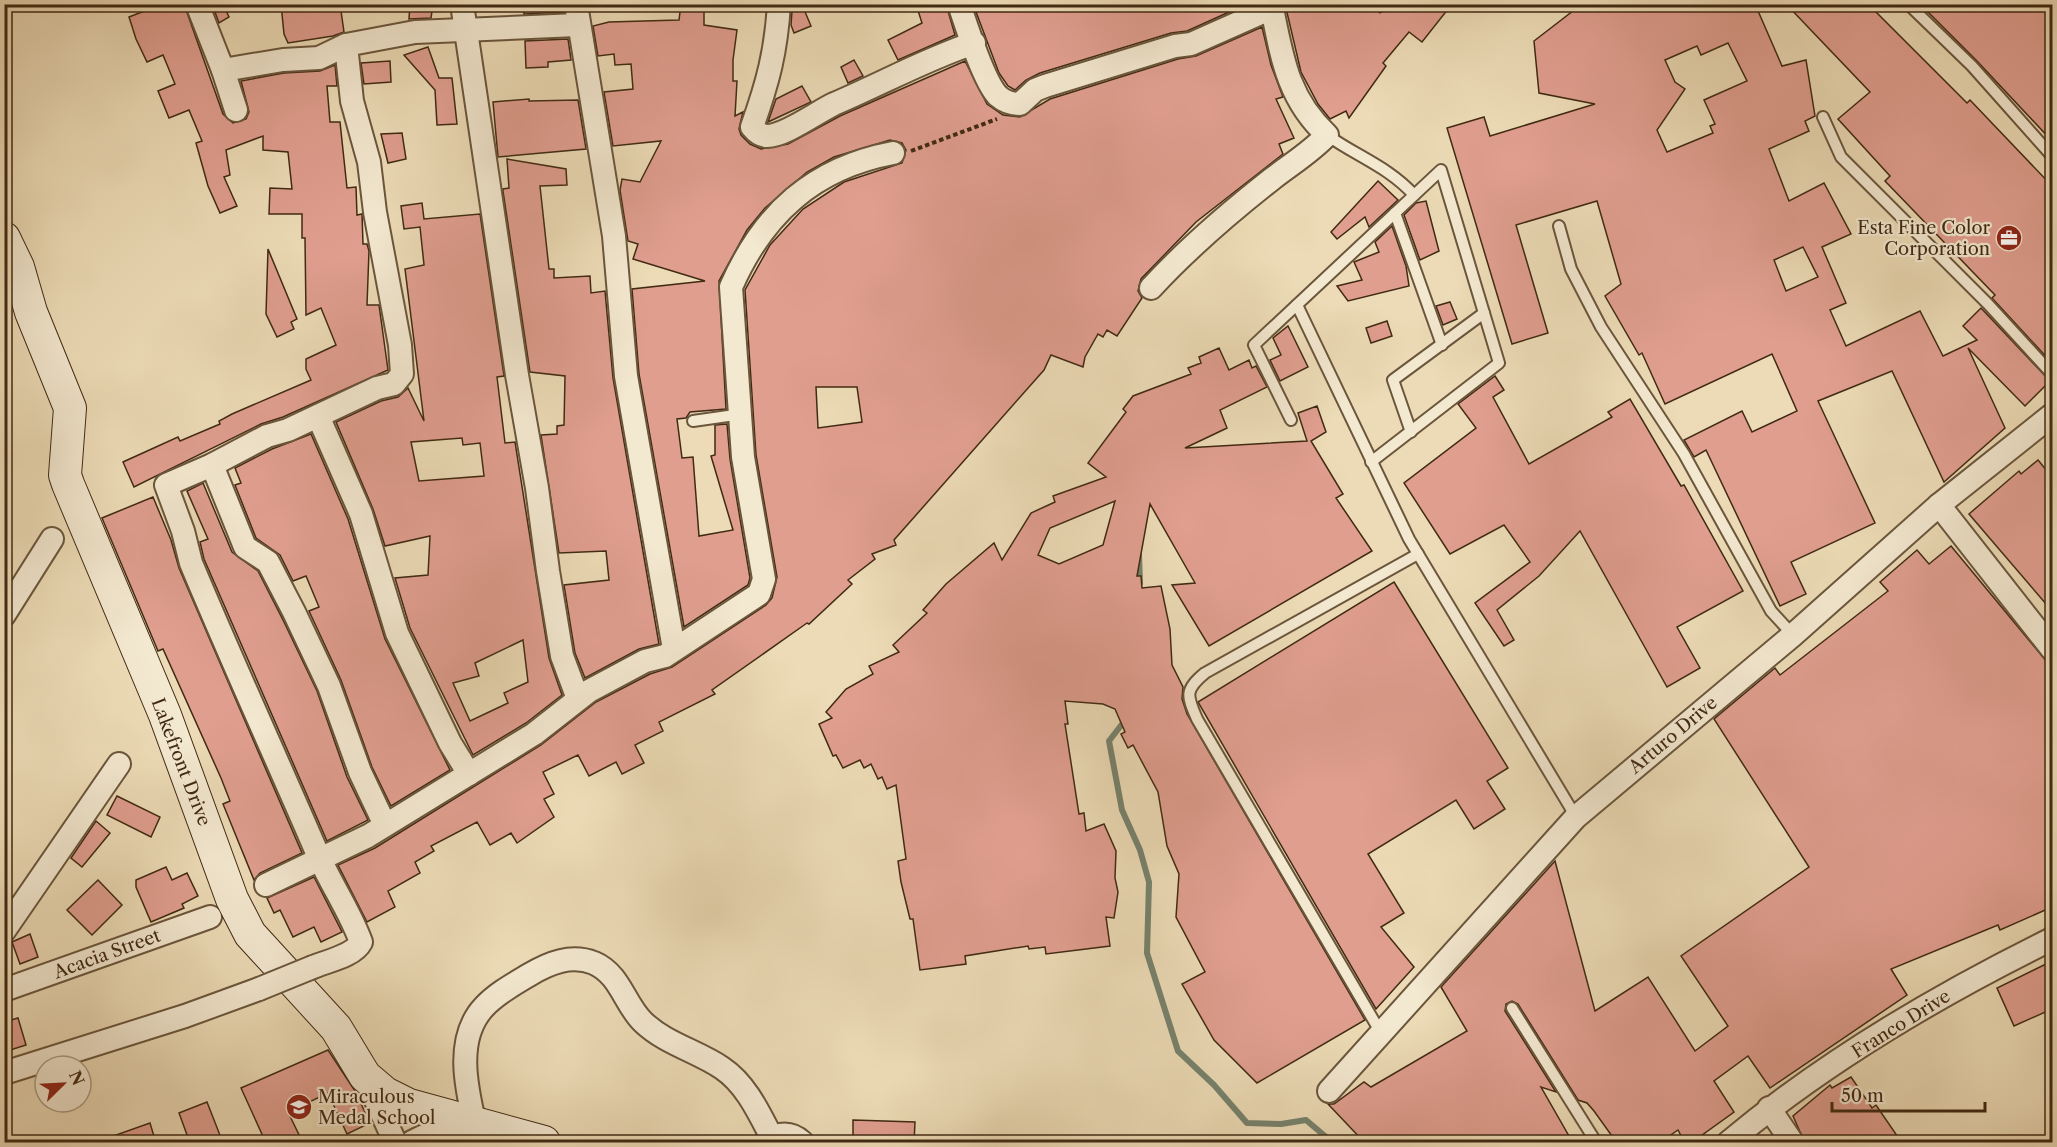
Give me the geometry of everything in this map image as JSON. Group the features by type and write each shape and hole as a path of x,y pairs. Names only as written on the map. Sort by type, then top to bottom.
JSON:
{"street":[{"path":"196,4 224,70 236,110"},
{"path":"462,4 517,375 537,488 562,656 578,699"},
{"path":"779,4 776,44 770,76 752,127 758,134 768,136 810,119 832,105 890,80 930,58 974,43"},
{"path":"959,4 985,73 998,95 1010,104 1020,104 1035,90 1045,86 1175,46 1191,44 1272,8 1282,54 1297,99 1309,119 1327,135 1312,151 1273,178 1204,237 1151,288"},
{"path":"224,70 283,60 319,58 346,45 415,32 465,31 581,11 614,236 626,376 674,649"},
{"path":"4,1072 163,1024 346,954 359,946 361,942 270,749 196,574 165,485 212,465 267,436 288,430 376,388 394,384 402,374 400,345 375,212 369,162 352,101 346,45"},
{"path":"266,885 385,825 534,734 578,699 599,686 645,662 665,656 759,594 764,579 743,457 742,414 731,286 741,264 783,207 796,194 854,164 893,153"},
{"name":"Lakefront Drive","path":"4,238 9,277 31,312 70,408 65,475 68,484 165,715 240,917 262,949 336,1028 365,1076 395,1099 544,1143"},
{"name":"Arturo Drive","path":"1329,1091 1576,817 1793,635 1939,505 2052,415"},
{"path":"318,416 361,514 397,633 450,743 469,774"},
{"path":"212,465 244,547 249,552 261,555 268,562 294,612 328,686 360,772 385,825"},
{"path":"1939,505 2052,649"},
{"path":"4,615 52,539"},
{"path":"4,931 119,764"},
{"name":"Acacia Street","path":"4,990 210,917"},
{"name":"Franco Drive","path":"1728,1143 1769,1108 1922,1007 2052,939"},
{"path":"471,1123 465,1065 474,1021 485,1006 503,991 543,967 558,961 576,960 594,963 606,971 615,980 637,1015 652,1029 712,1062 735,1079 754,1105 769,1140 785,1134 802,1143"},
{"path":"365,1076 390,1141"},
{"path":"1769,1108 1792,1143"},
{"name":"Lakefront Drive","path":"390,1141 471,1123"}],"lane":[{"path":"1908,4 1972,66 2052,156"},
{"path":"1823,117 1841,157 1999,316 2052,374"},
{"path":"1327,135 1347,150 1354,151 1385,168 1414,195"},
{"path":"1291,420 1254,345 1441,170 1499,363 1371,462"},
{"path":"1395,213 1442,345"},
{"path":"1559,226 1571,269 1601,327 1684,454 1771,611 1793,635"},
{"path":"1297,305 1371,462 1418,554 1576,817"},
{"path":"1411,432 1393,380 1484,314"},
{"path":"693,421 742,414"},
{"path":"1381,1033 1197,719 1189,701 1188,691 1205,673 1418,554"},
{"path":"1512,1008 1596,1143"}],"path":[{"path":"1378,4 1381,13"},
{"path":"893,153 918,150 1000,118 1010,104"}],"building":[{"path":"145,4 184,4 223,114 233,123 246,119 249,112 241,81 284,73 320,71 335,65 337,86 327,86 330,122 340,122 347,188 356,187 357,215 362,214 363,244 367,244 369,251 367,305 379,305 388,370 283,417 261,424 134,487 123,462 178,437 180,441 220,424 219,421 232,414 311,380 306,369 306,359 336,345 321,308 306,315 305,238 302,238 302,214 269,214 270,188 292,189 288,152 263,150 263,136 226,150 230,175 224,177 237,206 220,213 208,186 196,143 202,141 189,110 169,118 158,91 175,84 163,55 147,62 136,39 129,17 147,10"},
{"path":"212,4 223,4 229,17 219,23"},
{"path":"281,4 340,4 344,32 333,36 288,43 284,34"},
{"path":"410,4 433,4 431,18 409,19"},
{"path":"523,4 563,4 564,12 524,14"},
{"path":"681,4 704,4 704,25 737,30 733,60 733,81 737,81 735,116 743,112 739,129 741,135 750,144 761,149 788,144 840,116 965,61 987,104 1003,115 1020,117 1050,99 1178,59 1196,56 1262,27 1271,65 1283,97 1276,99 1294,138 1279,144 1283,154 1196,222 1141,279 1138,291 1142,298 1117,336 1107,330 1103,337 1098,334 1085,357 1083,367 1051,355 1044,370 894,540 896,545 872,554 875,559 848,580 852,584 809,624 807,623 712,690 715,694 659,722 663,731 635,745 644,763 622,774 616,762 589,776 578,755 543,772 554,794 544,799 554,817 517,843 511,833 490,845 477,822 431,846 434,851 415,862 420,873 388,891 395,907 367,922 338,865 375,848 541,745 596,702 650,674 672,667 766,605 772,598 777,577 756,455 745,290 770,245 803,209 844,182 902,163 906,150 902,143 890,140 834,157 807,172 765,208 747,230 719,281 726,409 690,412 686,418 677,419 682,458 693,457 699,536 733,530 711,456 715,455 715,425 727,424 730,459 750,578 748,585 684,627 639,374 632,289 705,281 633,259 638,244 628,241 620,190 622,179 640,182 661,141 613,146 604,92 633,89 631,64 615,65 614,54 598,56 593,26 609,22 679,20","holes":["816,387 857,387 862,422 818,428"]},
{"path":"916,4 946,4 955,35 898,60 888,40 922,23"},
{"path":"973,4 1247,4 1187,31 1171,33 1040,73 1026,80 1015,90 1008,86 999,73"},
{"path":"1285,4 1452,4 1422,42 1409,32 1383,63 1386,66 1349,118 1346,111 1330,119 1318,104 1301,72"},
{"path":"1582,4 1755,4 1782,66 1806,60 1815,116 1805,121 1809,131 1769,149 1789,201 1824,183 1851,234 1822,247 1846,303 1830,310 1846,346 1920,311 1943,356 1977,340 1963,326 1981,308 2050,381 2025,406 1968,348 2005,428 1944,482 1892,371 1818,401 1875,523 1791,562 1806,594 1780,606 1706,450 1694,457 1684,440 1742,411 1752,432 1797,411 1772,354 1665,404 1642,353 1639,355 1605,296 1621,284 1597,201 1516,225 1548,333 1512,344 1447,128 1484,117 1490,136 1595,104 1539,93 1534,41","holes":["1728,43 1747,81 1704,100 1715,124 1710,126 1713,133 1667,152 1657,130 1685,89 1675,82 1665,60 1697,46 1701,55","1803,247 1818,277 1786,291 1774,260"]},
{"path":"1786,4 1868,4 1967,103 1970,100 2052,186 2052,363 1992,298 1995,295 1885,181 1890,176 1838,119 1870,92"},
{"path":"1920,4 2052,4 2052,141 1977,61"},
{"path":"803,7 811,26 794,33 791,25 792,11"},
{"path":"568,39 571,60 548,62 548,67 526,68 525,41"},
{"path":"428,47 439,78 452,78 457,124 437,125 435,90 404,55"},
{"path":"854,60 863,76 848,83 841,67"},
{"path":"390,61 391,82 364,84 361,63"},
{"path":"802,86 811,102 768,122 776,99"},
{"path":"529,99 529,101 578,100 586,149 498,157 493,102"},
{"path":"402,133 406,159 388,163 381,134"},
{"path":"507,159 566,169 567,185 540,186 549,269 554,269 554,278 590,276 591,293 605,291 613,378 659,644 639,649 585,678 575,653 564,585 609,580 606,551 559,553 541,435 557,434 557,426 564,425 565,376 530,372 503,191 509,188"},
{"path":"1378,181 1398,200 1369,227 1365,217 1337,239 1331,232"},
{"path":"1426,201 1439,251 1420,260 1404,215 1416,203"},
{"path":"422,203 424,219 480,214 504,376 497,377 505,443 515,442 549,658 562,695 526,723 473,755 410,628 395,578 428,575 430,536 385,546 373,509 336,422 381,401 398,397 408,388 424,421 405,269 424,265 420,227 404,229 401,206","holes":["462,438 463,445 480,443 484,476 419,481 411,442","523,640 528,682 504,693 508,703 470,721 453,683 479,676 475,663"]},
{"path":"1392,226 1406,266 1409,286 1348,301 1337,286 1362,280 1354,262 1379,252 1375,242"},
{"path":"268,249 297,319 291,322 294,329 277,337 266,314"},
{"path":"1450,302 1457,319 1443,325 1436,306"},
{"path":"1387,321 1392,336 1371,343 1366,328"},
{"path":"1288,326 1308,367 1280,381 1270,360 1281,355 1273,338"},
{"path":"1219,348 1229,370 1249,360 1252,368 1256,366 1267,387 1220,410 1227,428 1185,448 1307,441 1298,413 1317,406 1326,432 1311,441 1343,494 1336,498 1372,551 1209,646 1172,585 1195,583 1150,504 1137,576 1141,576 1142,588 1161,586 1170,629 1172,665 1183,687 1182,699 1187,714 1365,1020 1257,1083 1214,1040 1182,984 1205,972 1176,917 1179,874 1167,846 1158,792 1133,745 1128,748 1121,734 1125,732 1115,709 1103,704 1065,701 1068,724 1065,724 1079,814 1084,813 1086,831 1104,824 1116,851 1115,878 1118,892 1114,918 1106,917 1110,946 1046,954 1045,947 1029,949 1028,946 965,956 966,964 920,970 913,919 910,919 898,861 906,859 896,785 887,789 882,777 878,779 871,764 864,768 860,760 843,768 836,755 833,756 819,724 832,718 826,712 846,689 873,674 869,666 899,652 893,645 927,613 923,610 946,584 994,543 1002,560 1031,513 1055,502 1053,496 1106,477 1088,463 1126,412 1123,409 1133,396 1191,374 1188,368 1201,363 1199,357","holes":["1115,501 1103,545 1059,564 1038,555 1050,528"]},
{"path":"1495,376 1504,390 1493,397 1529,464 1612,417 1608,412 1630,399 1681,486 1684,485 1743,591 1677,627 1700,668 1667,687 1580,531 1539,576 1497,610 1514,640 1504,646 1475,603 1530,562 1504,525 1450,554 1404,483 1476,428 1458,404"},
{"path":"311,434 348,519 385,639 450,770 391,806 372,767 341,680 309,611 319,607 306,576 293,581 280,555 256,538 235,485 241,483 235,468 272,449"},
{"path":"2038,460 2052,477 2052,611 1969,514 2019,471 2021,474"},
{"path":"203,483 232,552 258,571 284,622 317,691 347,777 368,820 327,841 204,559 200,542 208,539 187,491"},
{"path":"153,497 171,540 179,568 302,853 260,873 254,880 223,804 230,801 221,778 163,649 158,651 102,518"},
{"path":"1951,546 2052,668 2052,907 2000,930 1998,925 1891,969 1907,995 1770,1088 1748,1056 1714,1081 1734,1112 1691,1143 1685,1143 1678,1130 1659,1143 1617,1143 1587,1103 1578,1100 1518,1004 1512,1001 1506,1004 1505,1011 1556,1092 1541,1087 1573,1143 1365,1143 1328,1104 1334,1104 1364,1082 1371,1087 1467,1031 1441,987 1555,861 1595,1011 1648,977 1695,1051 1728,1026 1681,956 1809,867 1714,719 1775,668 1780,675 1888,591 1880,582 1917,550 1929,564"},
{"path":"1394,582 1508,768 1487,781 1505,809 1474,829 1456,800 1368,854 1404,913 1381,927 1414,967 1376,1009 1198,702"},
{"path":"117,796 160,817 151,837 107,815"},
{"path":"96,821 110,833 82,867 71,858"},
{"path":"166,867 172,880 187,873 198,896 182,904 184,908 151,922 136,887 136,880"},
{"path":"314,877 342,932 321,942 314,927 293,937 280,910 274,913 267,898"},
{"path":"98,880 122,905 92,935 67,910"},
{"path":"30,934 38,957 20,964 12,942"},
{"path":"2052,961 2052,1009 2014,1026 1997,988"},
{"path":"18,1018 26,1045 4,1052 4,1022"},
{"path":"328,1050 355,1091 370,1123 347,1134 328,1093 288,1112 303,1143 266,1143 241,1088"},
{"path":"1851,1077 1872,1108 1876,1105 1902,1143 1805,1143 1793,1116 1830,1085 1832,1088"},
{"path":"207,1102 223,1143 190,1143 179,1113"},
{"path":"853,1120 915,1122 914,1143 853,1143"},
{"path":"150,1123 156,1143 102,1143 102,1140"}],"waterway":[{"path":"1139,554 1140,583"},
{"path":"1126,719 1109,741 1122,810 1140,850 1149,882 1147,953 1178,1051 1214,1085 1247,1123 1281,1124 1306,1120 1332,1142"}],"place":[{"name":"Esta Fine Color Corporation","path":"2009,238"},
{"name":"Miraculous Medal School","path":"299,1107"}]}
